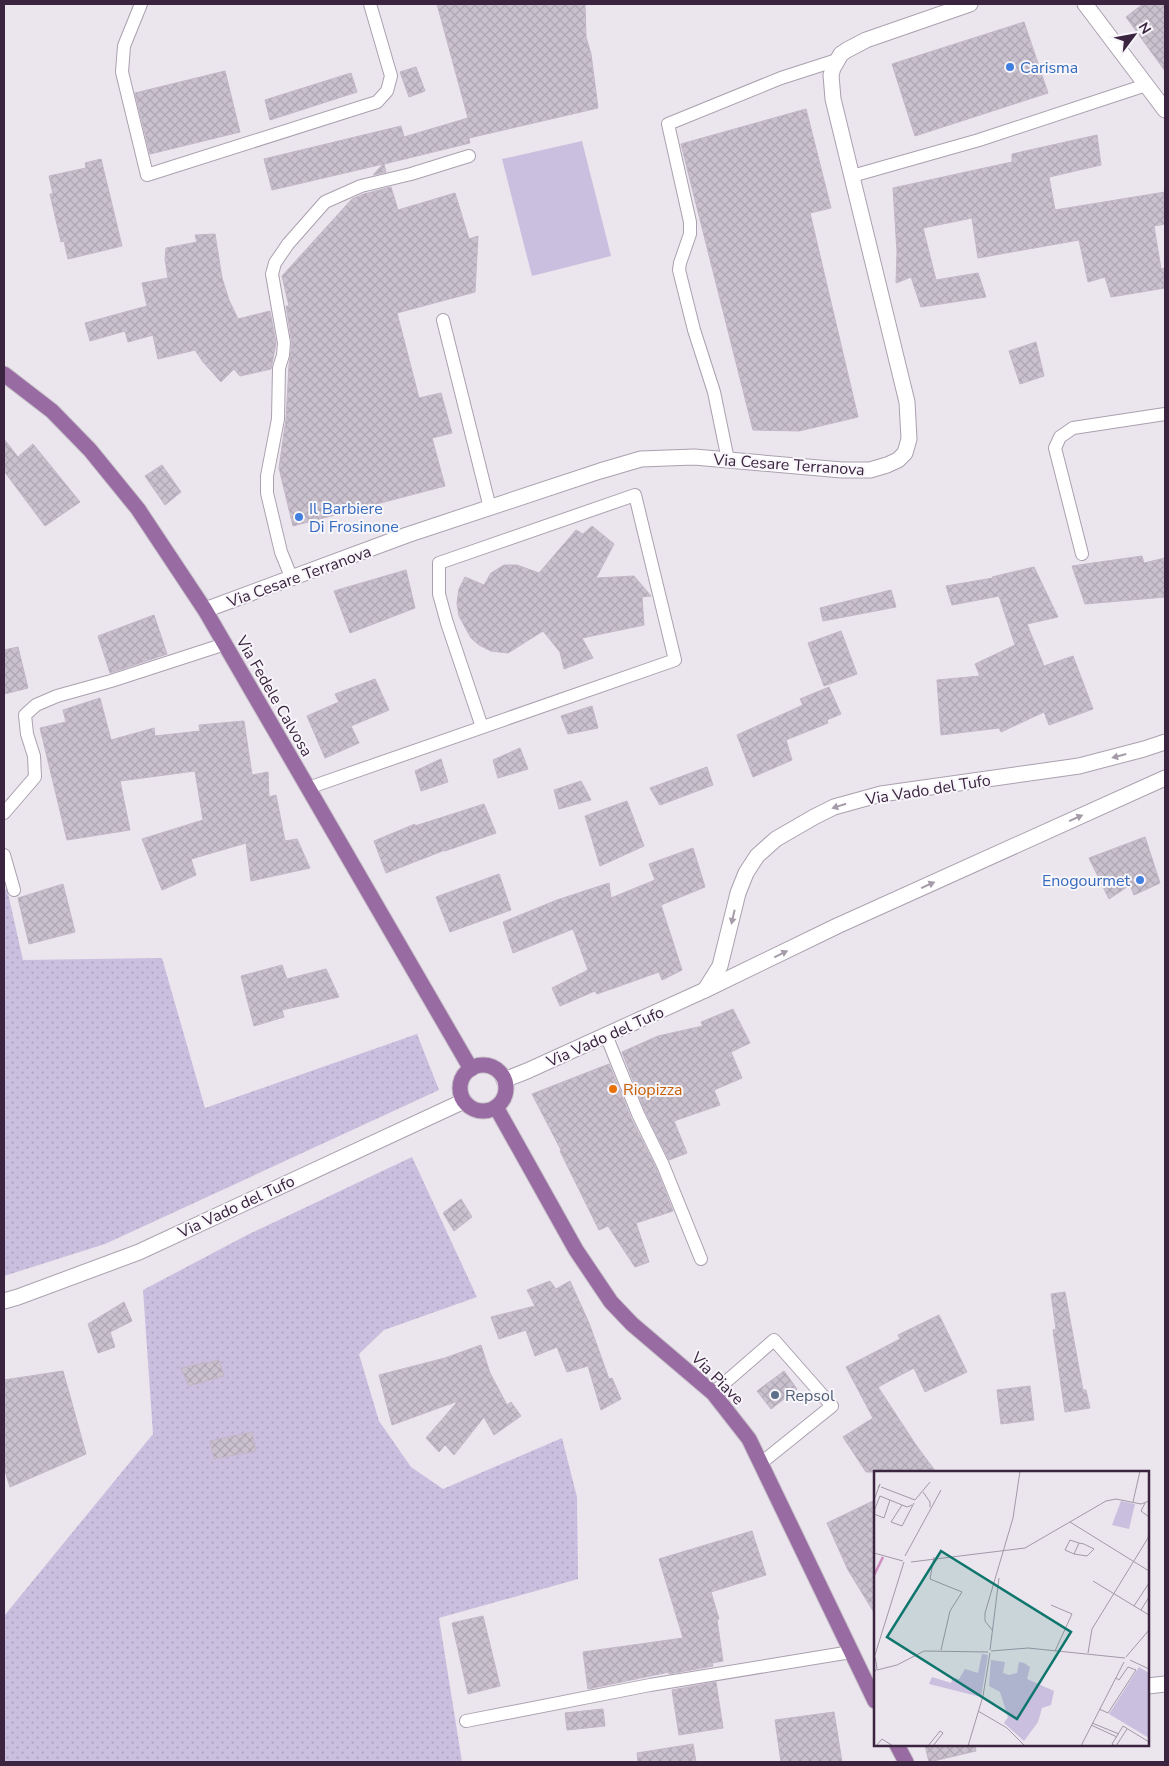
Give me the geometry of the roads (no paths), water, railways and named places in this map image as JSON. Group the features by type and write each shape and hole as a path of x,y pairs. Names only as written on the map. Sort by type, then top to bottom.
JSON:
{"main road":[{"name":"Via Fedele Calvosa","path":"4,374 52,411 90,450 138,509 205,610 471,1069"},
{"path":"477,1066 490,1066 501,1074 504,1080 506,1087 505,1095 496,1107 482,1111 469,1106 464,1100 460,1087 466,1074 477,1066"},
{"name":"Via Piave","path":"496,1107 576,1250 611,1302 632,1324 713,1393 744,1433 761,1463 874,1699"},
{"path":"898,1746 906,1762"}],"street":[{"path":"837,60 847,50 866,40 970,4"},
{"path":"1085,4 1165,110"},
{"name":"Via Cesare Terranova","path":"205,610 407,535 600,470 641,459 694,457 842,470 870,470 898,460 905,453 909,439 907,402 832,93 831,75 837,60"},
{"name":"Via Vado del Tufo","path":"705,990 720,966 738,894 746,872 757,856 776,839 814,817 834,807 881,794 1079,766 1165,742"},
{"name":"Via Vado del Tufo","path":"504,1080 528,1071 705,990 838,926 1165,778"},
{"name":"Via Vado del Tufo","path":"4,1301 140,1252 464,1100"},
{"path":"1149,1686 1165,1684"}],"lane":[{"path":"141,4 124,46 122,72 147,175 377,102 387,91 391,76 370,4"},
{"path":"728,460 714,392 694,330 679,270 690,234 690,222 668,124 781,78 837,60"},
{"path":"852,176 980,140 1146,85"},
{"path":"292,579 280,552 267,493 267,476 278,420 279,368 284,343 272,274 275,264 288,244 325,202 361,186 411,174 469,156"},
{"path":"443,320 490,508"},
{"path":"1082,554 1055,448 1060,437 1073,428 1165,414"},
{"path":"308,788 675,660 635,495 439,562 439,594 482,727"},
{"path":"4,813 35,777 34,756 25,715 36,705 57,696 111,681 225,644"},
{"path":"4,855 14,890"},
{"path":"606,1035 638,1114 663,1165 701,1259"},
{"path":"713,1393 774,1340 832,1406 761,1463"},
{"path":"466,1720 650,1685 851,1652"}],"place":[{"name":"Carisma","path":"1010,67"},
{"name":"Il Barbiere Di Frosinone","path":"299,517"},
{"name":"Enogourmet","path":"1140,880"},
{"name":"Riopizza","path":"613,1089"},
{"name":"Repsol","path":"775,1395"}]}
